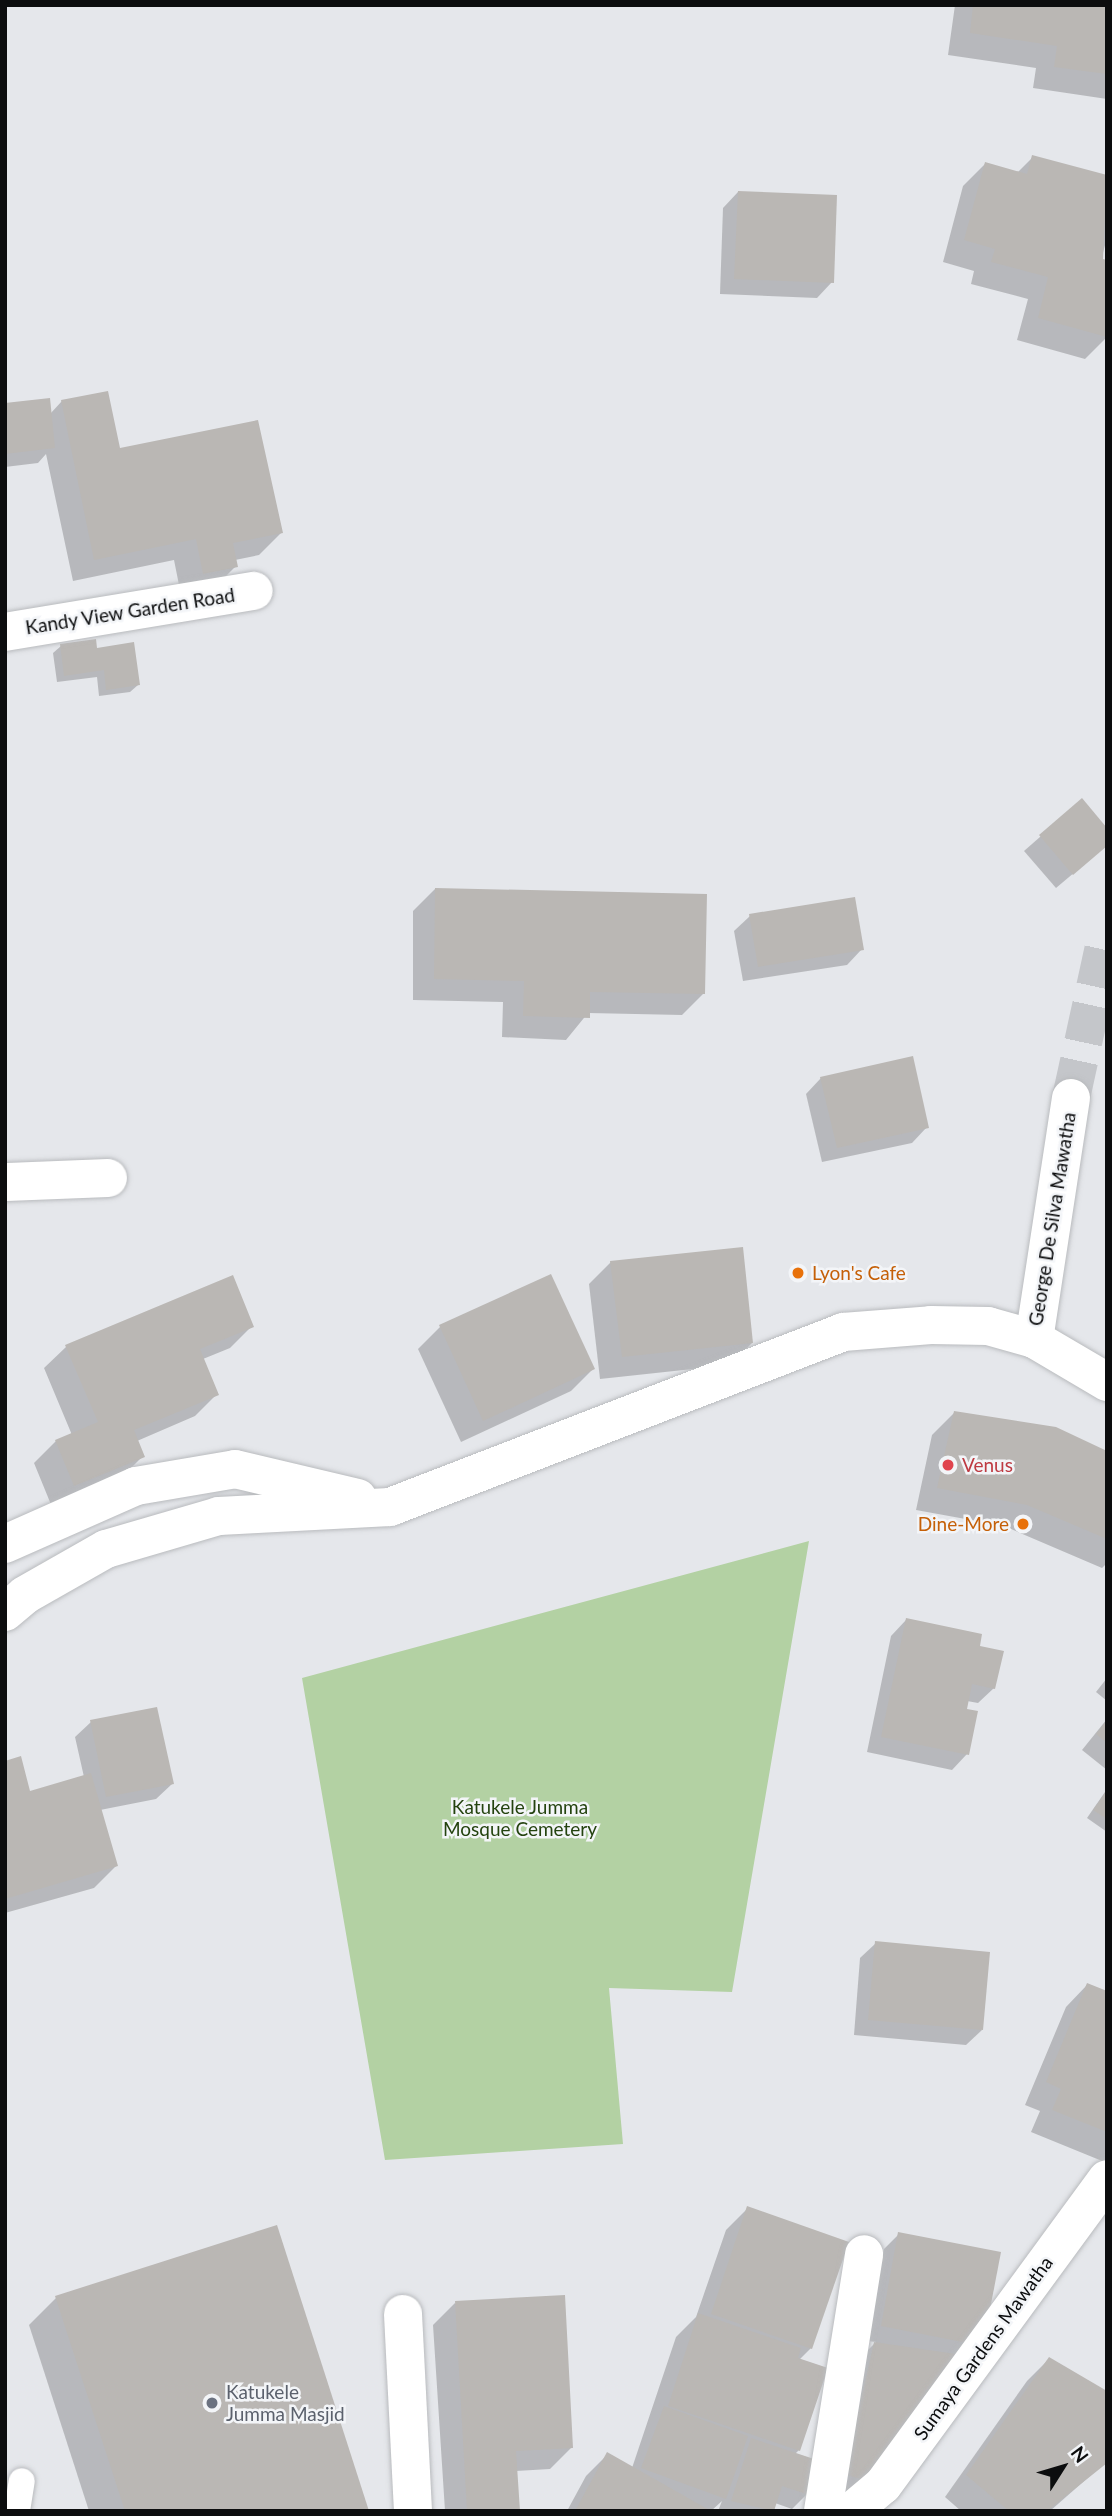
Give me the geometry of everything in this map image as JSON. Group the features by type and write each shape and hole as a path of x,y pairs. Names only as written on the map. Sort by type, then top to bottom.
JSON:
{"street":[{"name":"Kandy View Garden Road","path":"5,632 254,591"},
{"name":"George De Silva Mawatha","path":"1071,1098 1034,1339 1107,1382"},
{"path":"5,1182 108,1178"},
{"path":"5,1612 25,1595 106,1549 219,1516 390,1507 843,1332 931,1325 988,1326 1034,1339"},
{"path":"5,1544 136,1486 235,1469 390,1507"},
{"name":"Sumaya Gardens Mawatha","path":"852,2511 883,2485 1107,2179"},
{"path":"823,2511 864,2254"},
{"path":"403,2314 413,2511"}],"lane":[{"path":"17,2511 22,2481"}],"green space":[{"name":"Katukele Jumma Mosque Cemetery","path":"809,1541 732,1992 609,1988 623,2144 385,2160 302,1678"}],"building":[{"path":"973,5 1107,5 1107,74 1054,67 1057,46 970,33"},
{"path":"1032,155 1107,175 1103,259 1107,260 1107,337 1038,318 1048,277 991,262 995,249 964,240 985,162 1027,174"},
{"path":"738,191 837,195 834,283 734,279"},
{"path":"108,391 120,448 258,420 283,533 233,543 238,567 203,574 196,539 94,560 61,400"},
{"path":"50,398 55,448 5,454 5,403"},
{"path":"96,639 97,648 134,642 140,685 106,690 104,670 64,676 60,644"},
{"path":"1082,798 1107,828 1107,846 1073,875 1039,835"},
{"path":"435,888 707,894 705,994 590,992 590,1018 523,1016 524,981 434,979"},
{"path":"855,897 864,950 758,967 749,914"},
{"path":"913,1056 929,1128 837,1148 820,1077"},
{"path":"743,1247 753,1343 622,1357 610,1261"},
{"path":"551,1274 595,1369 483,1421 439,1325"},
{"path":"233,1275 254,1327 200,1349 219,1395 134,1430 145,1457 74,1486 55,1440 98,1422 65,1345"},
{"path":"954,1411 1056,1427 1107,1451 1107,1539 1027,1505 937,1488"},
{"path":"906,1618 982,1634 980,1646 1004,1651 995,1689 972,1684 967,1709 978,1711 969,1755 881,1737"},
{"path":"157,1707 174,1784 106,1797 90,1720"},
{"path":"1107,1720 1107,1743 1096,1734"},
{"path":"21,1756 30,1791 91,1773 118,1866 5,1899 5,1761"},
{"path":"1107,1790 1107,1819 1093,1810"},
{"path":"875,1941 990,1952 983,2030 868,2020"},
{"path":"1087,1983 1107,1991 1107,2132 1052,2110 1061,2089 1046,2082"},
{"path":"747,2206 849,2242 812,2349 711,2314"},
{"name":"Katukele Jumma Masjid","path":"277,2225 369,2511 125,2511 55,2296"},
{"path":"898,2232 1001,2252 983,2346 881,2326"},
{"path":"565,2295 573,2448 516,2451 520,2511 467,2511 455,2301"},
{"path":"698,2313 801,2348 798,2358 828,2368 800,2451 668,2406"},
{"path":"874,2342 976,2357 871,2482 844,2474"},
{"path":"1049,2357 1107,2391 1107,2463 1047,2511 1009,2511 966,2475"},
{"path":"664,2406 748,2436 726,2499 641,2468"},
{"path":"751,2438 820,2461 809,2495 782,2486 774,2511 731,2501"},
{"path":"607,2452 711,2511 575,2511"}],"tunnel":[{"path":"1071,1098 1107,933"}],"place":[{"name":"Lyon's Cafe","path":"798,1273"},
{"name":"Venus","path":"948,1465"},
{"name":"Dine-More","path":"1023,1524"},
{"name":"Katukele Jumma Masjid","path":"212,2403"}]}
